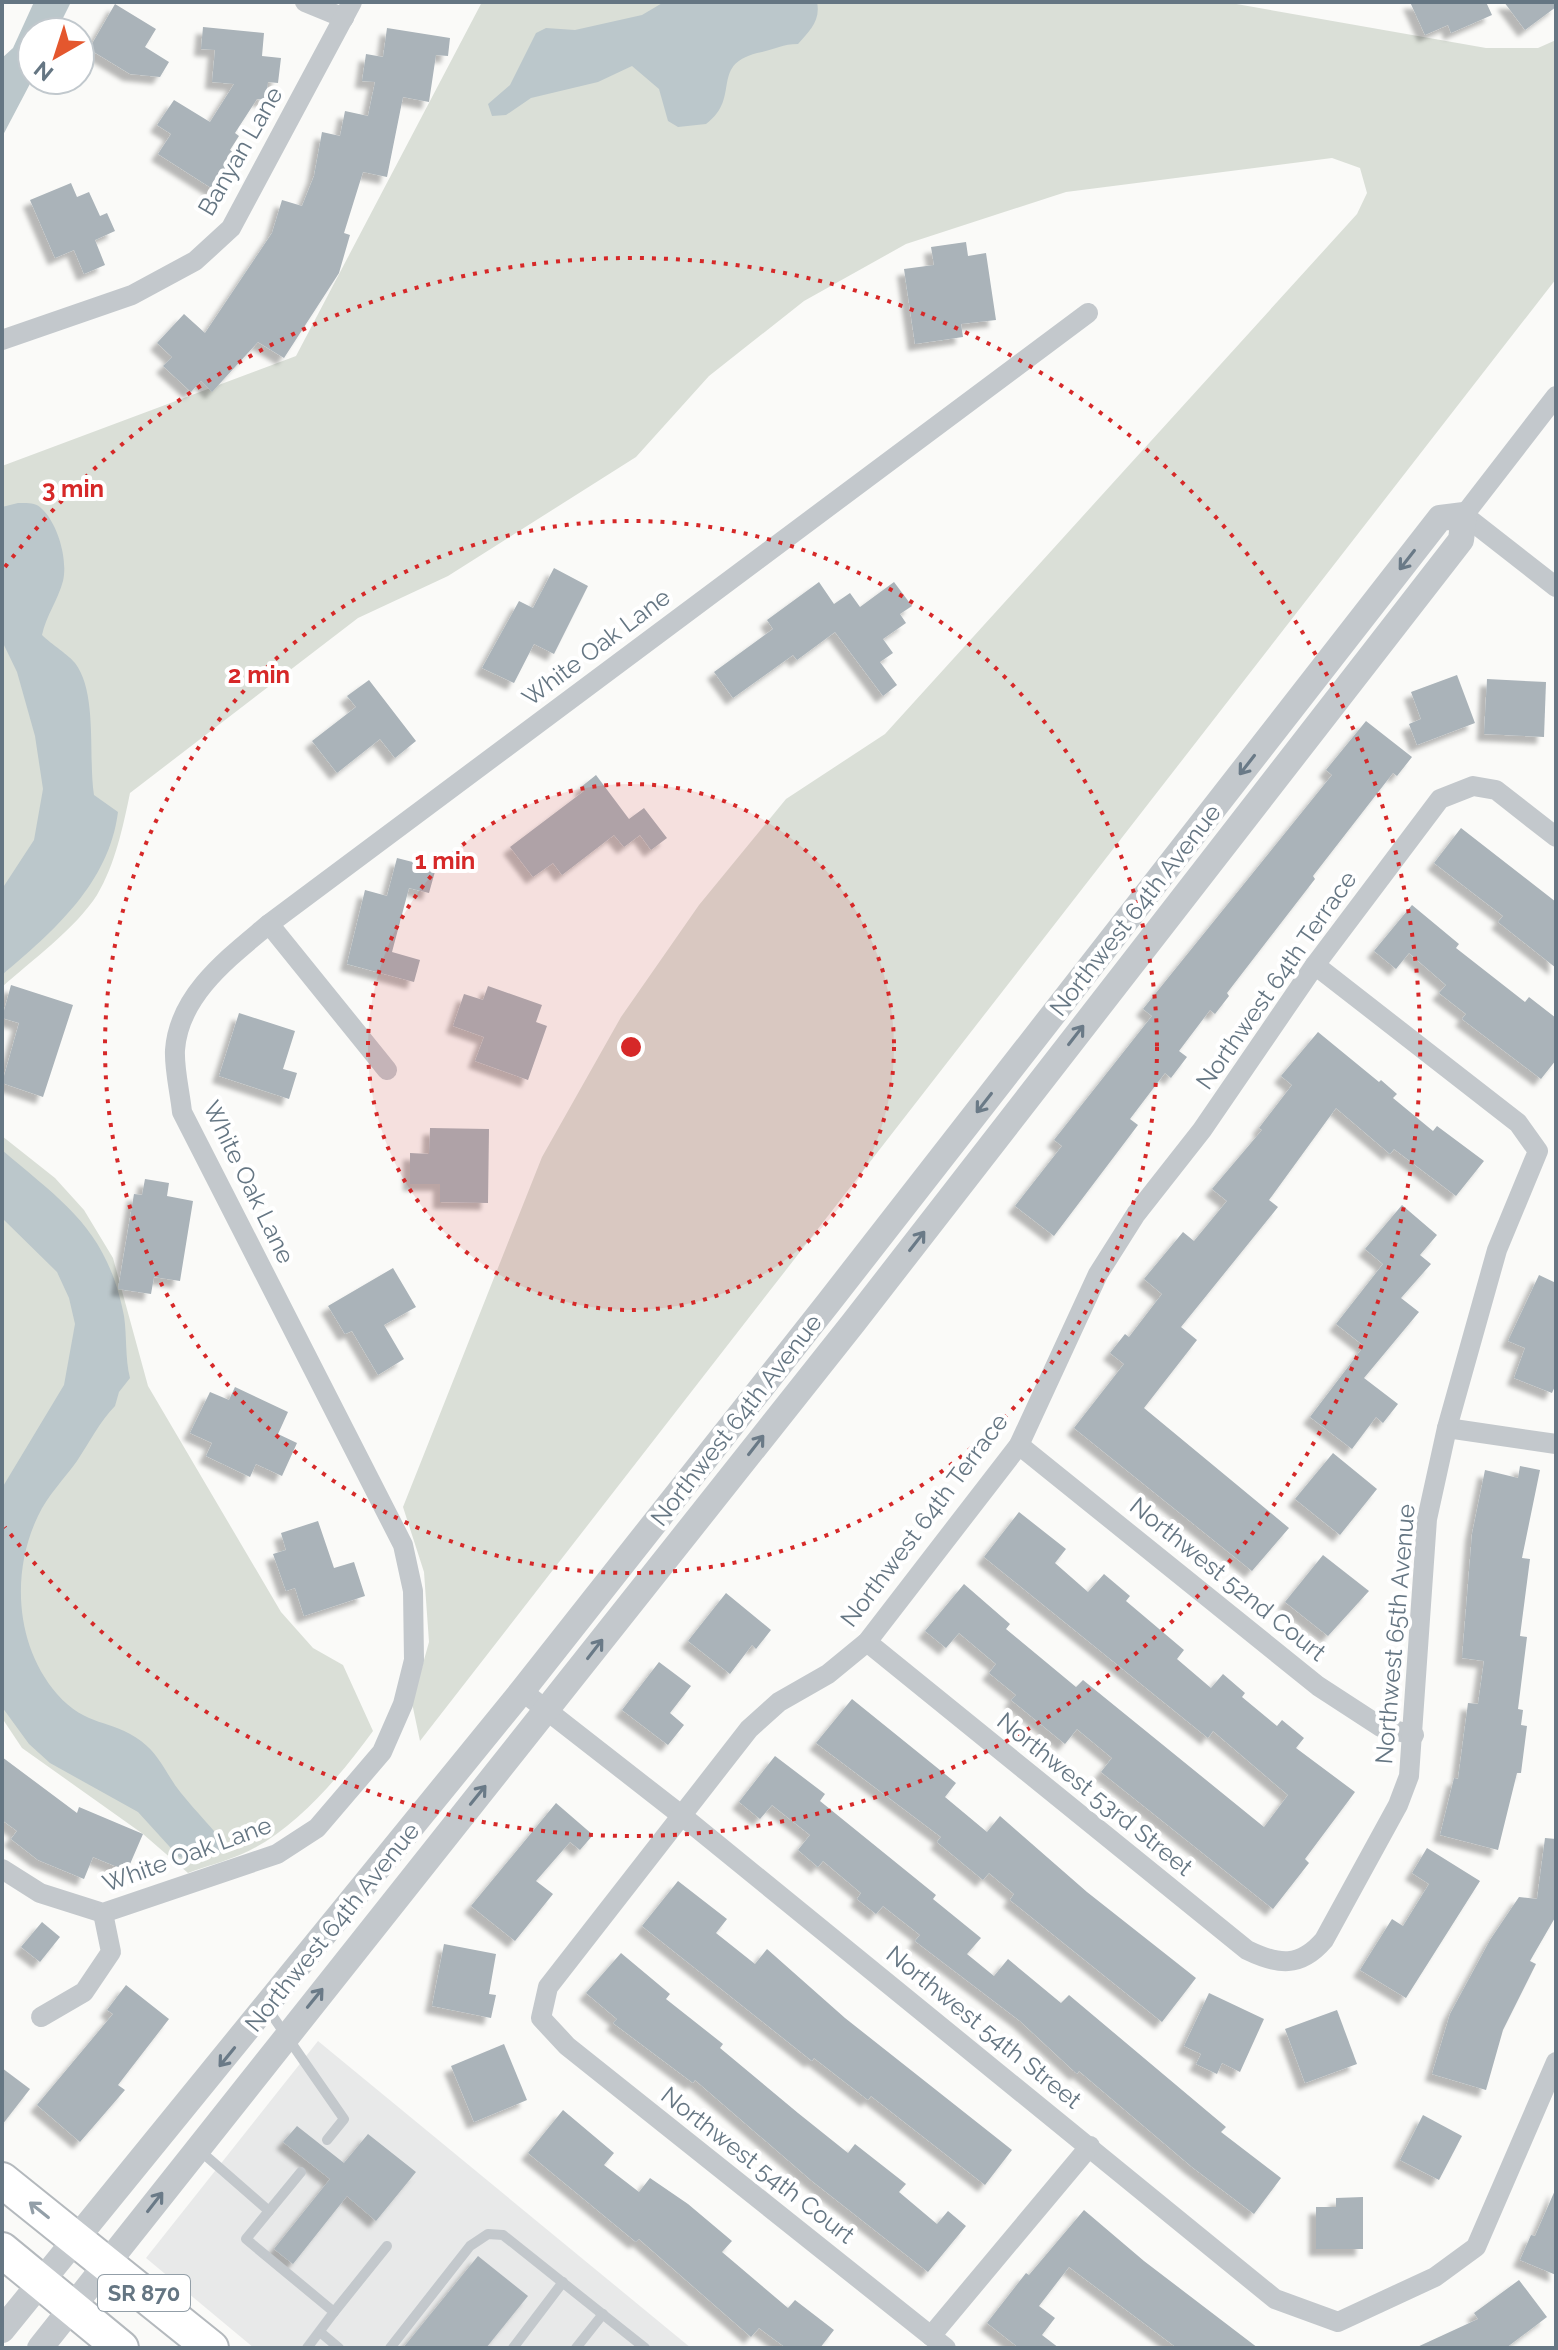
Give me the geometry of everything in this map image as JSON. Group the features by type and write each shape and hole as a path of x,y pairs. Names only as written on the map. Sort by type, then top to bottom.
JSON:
{"highway":[{"name":"SR 870","path":"2,2180 211,2348"},
{"name":"SR 870","path":"2,2250 121,2348"}],"street":[{"path":"305,2 348,10"},
{"name":"Banyan Lane","path":"2,340 132,295 195,261 231,228 348,10"},
{"name":"White Oak Lane","path":"2,1869 40,1893 103,1913 277,1854 317,1828 382,1752 403,1704 414,1660 413,1591 403,1545 182,1112 175,1049 188,1005 219,966 269,924 1088,313"},
{"name":"Northwest 64th Avenue","path":"40,2348 844,1334 1461,540 1464,515 1556,396"},
{"path":"1464,515 1556,587"},
{"name":"Northwest 64th Avenue","path":"2,2330 522,1691 1440,518 1464,515"},
{"name":"Northwest 64th Terrace","path":"541,2018 548,1987 749,1729 779,1702 828,1674 867,1642 1019,1445 1042,1401 1098,1274 1136,1214 1202,1130 1315,965 1440,799 1473,786 1496,790 1556,837"},
{"path":"269,924 387,1070"},
{"name":"Northwest 65th Avenue","path":"1300,1961 1312,1954 1324,1940 1398,1805 1409,1776 1427,1519 1447,1428 1497,1250 1538,1151 1518,1123 1315,965"},
{"path":"1447,1428 1556,1444"},
{"name":"Northwest 52nd Court","path":"1019,1445 1318,1686 1381,1727 1414,1735"},
{"name":"Northwest 53rd Street","path":"867,1642 1247,1950 1271,1962 1300,1961"},
{"name":"Northwest 54th Street","path":"522,1691 681,1815 1275,2299 1338,2322 1435,2277 1476,2247 1556,2062"},
{"path":"41,2017 84,1992 111,1952 103,1913"},
{"name":"Northwest 54th Court","path":"541,2018 567,2046 939,2342"},
{"path":"939,2342 1090,2146"}],"lane":[{"path":"267,2008 344,2119 327,2140"},
{"path":"197,2148 269,2211"},
{"path":"301,2172 246,2239 334,2312"},
{"path":"390,2348 470,2246 488,2234 503,2235 645,2348"},
{"path":"307,2348 387,2246"},
{"path":"513,2348 563,2282"},
{"path":"576,2348 603,2314"},
{"path":"320,2332 339,2348"}],"shaded area":[{"path":"34,2 71,2 64,16 28,16"},
{"path":"482,2 1225,2 1486,48 1538,48 1556,40 1556,279 420,1741 412,1703 429,1642 424,1572 403,1507 542,1157 621,1017 699,905 786,799 885,734 1357,214 1367,193 1360,168 1332,158 1066,192 906,244 804,301 709,376 636,457 448,576 358,618 130,793 114,859 97,895 65,932 2,987 2,466 296,356"},
{"path":"664,2 817,2 818,9 813,25 798,44 745,57 735,64 730,72 723,103 706,124 678,127 668,121 659,89 632,66 598,82 531,98 506,115 492,116 488,104 510,85 536,33 546,28 575,30 642,15"},
{"path":"16,41 16,96 24,96 2,137 2,58"},
{"path":"18,503 40,507 53,524 60,543 64,563 63,581 42,635 73,660 82,676 90,708 94,795 118,812 113,838 91,883 59,923 2,975 2,889 34,840 43,789 35,736 17,672 2,641 2,507"},
{"path":"2,1136 55,1178 84,1210 113,1258 148,1386 281,1612 313,1648 343,1665 373,1731 331,1784 280,1831 242,1854 188,1873 143,1834 22,1748 2,1718"},
{"path":"2,1150 64,1203 95,1239 107,1261 124,1316 130,1378 119,1392 115,1406 38,1516 29,1538 21,1584 25,1631 43,1675 57,1694 78,1712 130,1734 148,1747 181,1793 229,1850 196,1861 179,1857 138,1812 50,1763 29,1744 2,1707 2,1488 64,1385 75,1324 69,1298 57,1272 2,1218"},
{"path":"318,2041 691,2348 254,2348 146,2258"}],"building":[{"path":"1410,2 1486,2 1492,15 1451,33 1448,25 1425,35"},
{"path":"1504,2 1556,2 1556,7 1525,30"},
{"path":"115,4 156,29 145,47 169,62 160,77 130,74 96,53 96,37"},
{"path":"203,27 264,33 262,56 281,58 278,83 268,82 266,100 257,99 235,133 239,136 230,150 242,158 219,193 158,154 171,134 157,125 174,100 210,122 234,84 212,82 215,50 201,49"},
{"path":"387,28 450,38 448,56 436,55 429,102 403,97 387,177 363,172 344,233 350,235 339,273 284,358 258,342 212,392 201,381 191,392 163,366 172,357 157,343 184,314 205,333 272,233 282,200 302,206 314,176 322,132 340,136 345,111 368,116 375,82 362,81 366,54 383,57"},
{"path":"71,183 77,197 89,192 100,216 107,213 115,231 95,240 105,265 84,274 74,250 55,258 30,200"},
{"path":"966,242 968,256 986,253 996,320 961,324 963,337 915,344 904,269 934,265 931,247"},
{"path":"554,568 588,586 554,654 534,644 514,683 482,668 519,601 533,608"},
{"path":"819,582 834,604 850,593 860,607 894,582 912,606 900,614 906,623 883,639 893,653 880,662 897,685 883,696 835,632 797,660 793,655 733,698 714,672 773,629 767,620"},
{"path":"1457,675 1475,723 1417,745 1409,724 1421,719 1411,692"},
{"path":"1487,679 1546,682 1544,737 1484,734"},
{"path":"369,680 416,741 395,758 380,739 337,773 312,741 356,707 347,696"},
{"path":"1366,721 1412,757 1397,776 1393,773 1313,876 1315,879 1227,993 1229,996 1215,1014 1210,1010 1179,1051 1187,1057 1171,1078 1165,1073 1130,1119 1138,1125 1054,1236 1015,1206 1062,1146 1054,1140 1152,1016 1143,1009 1332,775 1326,770"},
{"path":"596,775 629,819 644,808 667,838 651,850 640,835 624,847 614,835 562,875 553,863 533,877 510,847 584,791 581,787"},
{"path":"1461,828 1556,902 1556,968 1498,922 1503,916 1434,863"},
{"path":"397,858 436,868 429,893 409,888 392,952 420,960 414,982 347,964 365,890 387,896"},
{"path":"1412,905 1459,944 1456,948 1525,1002 1529,997 1556,1018 1556,1060 1541,1079 1462,1019 1466,1014 1439,993 1446,985 1409,953 1396,969 1374,951"},
{"path":"11,985 73,1005 43,1097 2,1083 19,1023 2,1018"},
{"path":"488,986 542,1005 536,1022 547,1026 528,1080 475,1061 484,1037 453,1026 464,994 483,1000"},
{"path":"239,1013 295,1031 283,1069 297,1073 289,1099 219,1076"},
{"path":"1318,1032 1379,1082 1381,1080 1397,1094 1393,1098 1433,1131 1437,1126 1484,1161 1456,1196 1394,1149 1390,1154 1336,1108 1269,1200 1278,1207 1181,1327 1197,1340 1144,1408 1289,1528 1252,1571 1074,1428 1124,1364 1110,1353 1125,1334 1129,1337 1162,1294 1144,1279 1183,1232 1194,1241 1227,1201 1212,1189 1262,1130 1259,1128 1292,1085 1281,1076"},
{"path":"430,1128 489,1129 488,1203 440,1202 440,1184 410,1184 410,1153 429,1154"},
{"path":"145,1179 169,1183 167,1196 193,1201 180,1281 154,1277 151,1294 118,1289 134,1194 142,1195"},
{"path":"1402,1205 1437,1235 1420,1255 1431,1264 1401,1298 1419,1312 1364,1378 1398,1404 1383,1423 1376,1417 1352,1449 1310,1417 1364,1346 1336,1324 1383,1264 1365,1249"},
{"path":"393,1268 416,1307 384,1325 404,1359 378,1375 352,1331 345,1334 328,1306"},
{"path":"1539,1275 1556,1283 1556,1384 1552,1393 1514,1378 1525,1348 1508,1341"},
{"path":"235,1387 288,1412 278,1434 297,1443 282,1476 256,1464 250,1477 206,1456 212,1443 190,1433 210,1392 229,1400"},
{"path":"1333,1453 1377,1489 1340,1535 1295,1499"},
{"path":"1520,1466 1540,1470 1522,1558 1530,1559 1520,1636 1527,1637 1518,1709 1523,1710 1521,1725 1527,1726 1521,1773 1517,1773 1498,1850 1440,1835 1454,1778 1458,1779 1468,1703 1478,1704 1484,1661 1462,1658 1472,1534 1485,1470 1518,1478"},
{"path":"1019,1512 1066,1549 1055,1563 1088,1592 1104,1574 1130,1596 1126,1601 1184,1650 1177,1659 1211,1688 1223,1674 1245,1693 1242,1697 1277,1726 1282,1720 1304,1738 1296,1748 1355,1792 1305,1859 1309,1863 1273,1909 1101,1772 1112,1758 1077,1729 1065,1744 1011,1700 1016,1695 989,1673 996,1664 959,1633 946,1648 925,1631 964,1584 1010,1624 1006,1629 1076,1687 1083,1680 1264,1827 1288,1795 1213,1731 1208,1738 984,1557"},
{"path":"318,1521 334,1568 354,1562 365,1596 304,1616 295,1588 286,1591 273,1554 286,1550 281,1533"},
{"path":"1323,1555 1369,1591 1328,1636 1285,1602"},
{"path":"726,1593 771,1630 756,1649 752,1645 730,1674 688,1641"},
{"path":"659,1662 691,1686 670,1713 684,1725 668,1745 622,1710"},
{"path":"852,1699 956,1783 945,1797 987,1832 1000,1816 1087,1892 1196,1978 1162,2022 1010,1900 1014,1894 989,1873 983,1880 937,1842 941,1837 816,1743"},
{"path":"775,1756 825,1794 820,1801 936,1895 933,1899 981,1938 967,1954 994,1976 1008,1959 1061,2003 1069,1995 1226,2127 1221,2132 1281,2178 1254,2214 1192,2167 1079,2071 1077,2074 1020,2021 915,1941 920,1935 883,1906 876,1914 857,1899 861,1893 823,1861 818,1867 798,1850 810,1835 772,1805 760,1819 739,1802"},
{"path":"2,1757 77,1813 79,1807 143,1834 127,1871 93,1857 84,1879 38,1860 11,1839 17,1831 2,1820"},
{"path":"556,1803 593,1835 580,1850 570,1842 536,1881 553,1894 515,1941 471,1906"},
{"path":"1545,1838 1556,1839 1556,1916 1530,1961 1536,1964 1503,2030 1486,2090 1432,2074 1450,2014 1490,1940 1519,1897 1537,1899"},
{"path":"1427,1848 1480,1881 1406,1998 1360,1970 1392,1919 1403,1926 1429,1884 1412,1873"},
{"path":"678,1881 727,1919 716,1933 755,1964 767,1949 845,2018 1012,2150 985,2185 871,2096 868,2100 814,2058 812,2061 642,1926"},
{"path":"42,1922 60,1937 40,1962 21,1947"},
{"path":"444,1944 496,1954 489,1994 496,1995 491,2018 432,2006"},
{"path":"621,1953 670,1994 666,1999 723,2044 720,2048 798,2113 848,2153 855,2144 906,2184 899,2192 937,2224 948,2211 966,2226 928,2272 812,2181 695,2080 693,2083 613,2023 617,2019 586,1993"},
{"path":"126,1985 169,2019 118,2085 125,2090 80,2142 37,2105 113,2014 107,2010"},
{"path":"1209,1993 1264,2019 1240,2072 1222,2063 1217,2074 1196,2064 1201,2054 1184,2046"},
{"path":"1337,2010 1357,2064 1305,2083 1285,2029"},
{"path":"504,2044 527,2100 474,2122 451,2066"},
{"path":"2,2068 30,2089 2,2125"},
{"path":"563,2110 614,2153 604,2165 639,2192 650,2178 688,2204 732,2241 722,2252 788,2308 795,2300 834,2330 820,2348 786,2348 759,2328 751,2337 639,2239 636,2242 528,2153"},
{"path":"1423,2115 1462,2136 1439,2180 1400,2160"},
{"path":"297,2126 344,2163 368,2134 416,2172 376,2221 347,2196 293,2264 274,2249 330,2179 283,2142"},
{"path":"1556,2188 1556,2275 1520,2260 1531,2235 1535,2236"},
{"path":"1363,2197 1363,2249 1316,2249 1316,2207 1336,2207 1336,2198"},
{"path":"1084,2210 1144,2261 1258,2348 1177,2348 1069,2267 1039,2306 1055,2318 1042,2335 1059,2348 1019,2348 987,2323 1026,2273 1029,2275"},
{"path":"478,2256 528,2296 486,2348 403,2348"},
{"path":"1519,2280 1547,2317 1506,2348 1415,2348 1478,2319 1474,2313"}]}
